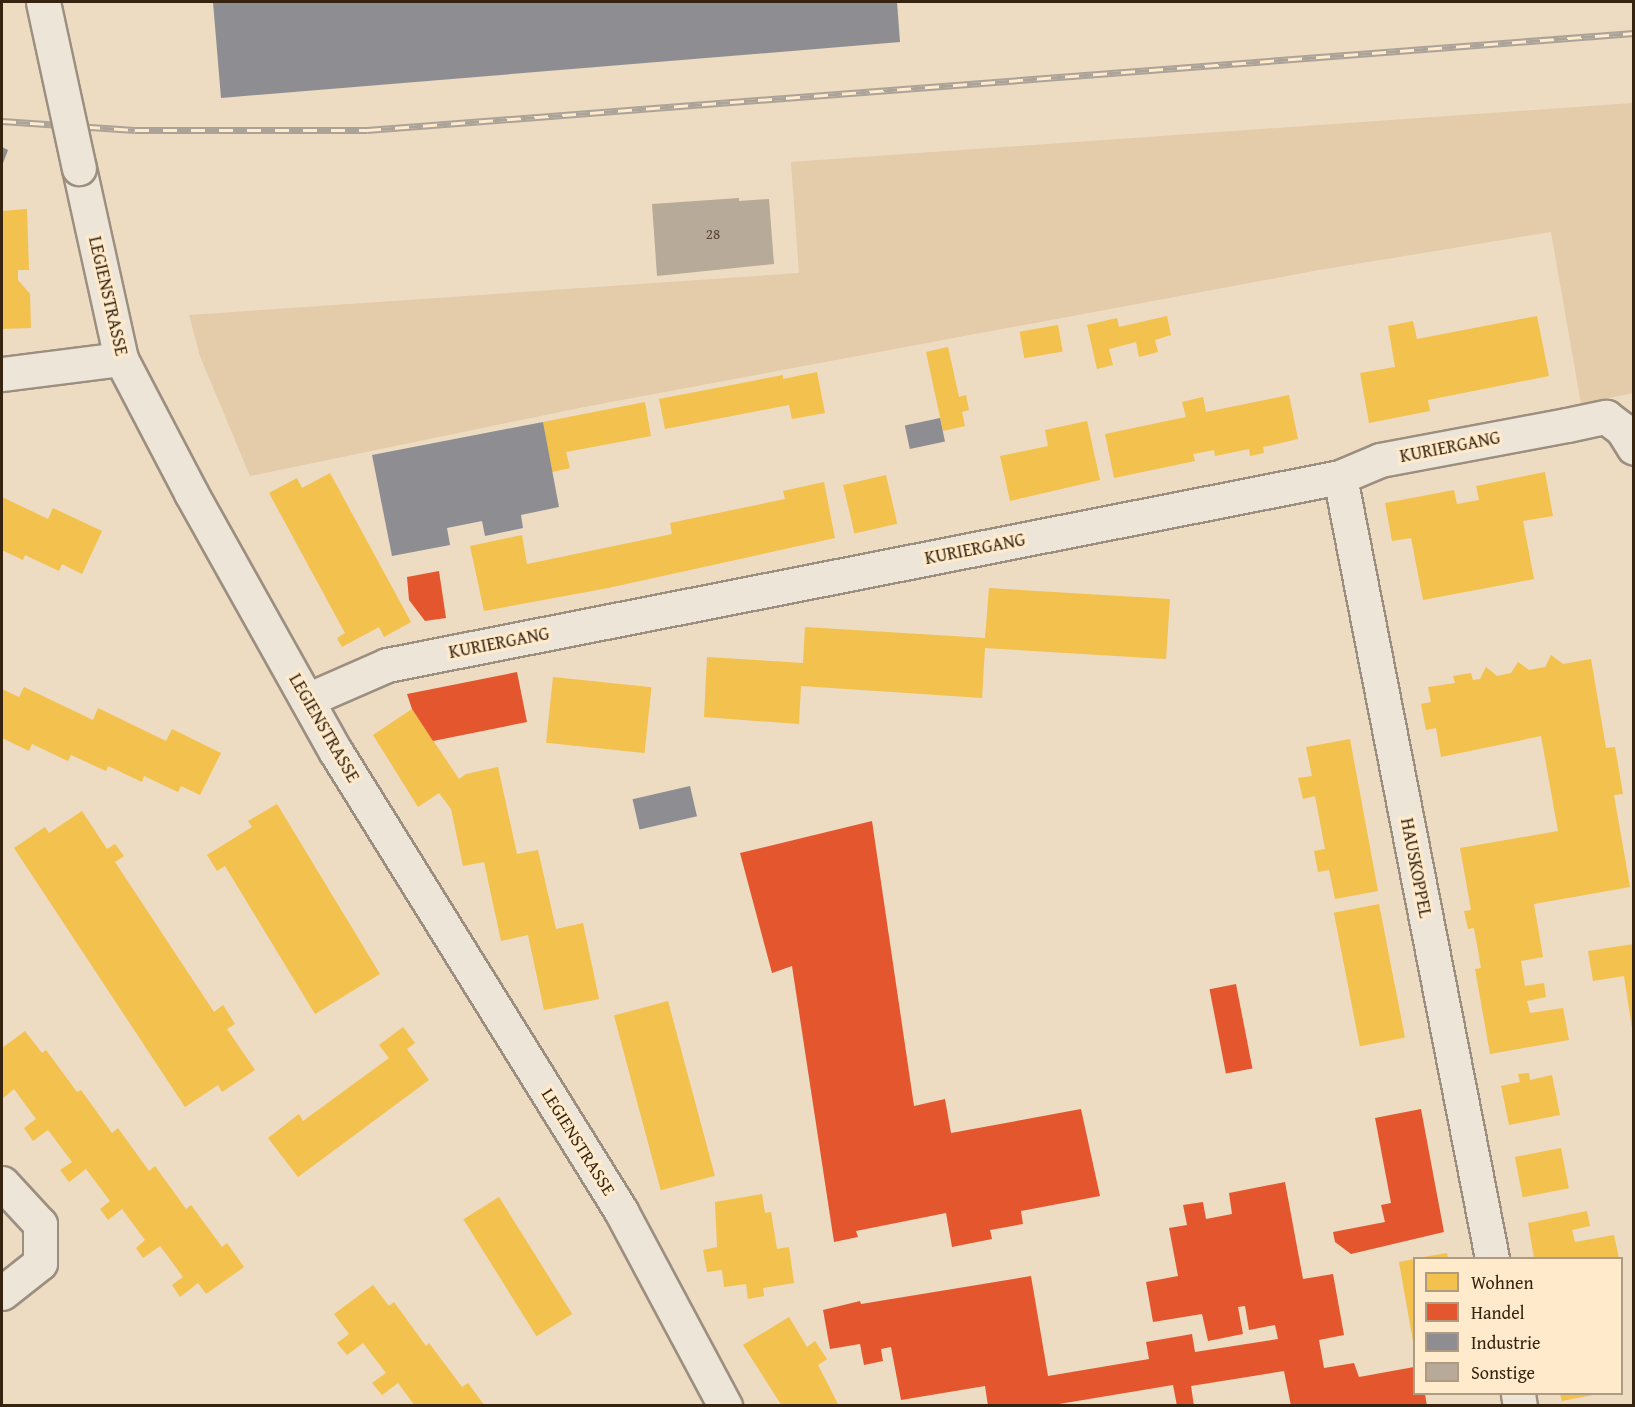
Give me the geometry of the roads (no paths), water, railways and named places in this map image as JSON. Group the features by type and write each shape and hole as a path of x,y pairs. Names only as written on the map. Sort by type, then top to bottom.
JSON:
{"street":[{"name":"LEGIENSTRASSE","path":"43,2 122,359 191,493 307,700 621,1211 725,1406"},
{"path":"2,374 122,359"},
{"name":"KURIERGANG","path":"307,700 387,665 1340,477 1380,460 1606,417 1622,429 1634,448"},
{"name":"HAUSKOPPEL","path":"1340,477 1492,1257"},
{"path":"2,1183 40,1224 40,1263 2,1293"}],"railway":[{"path":"2,121 135,130 367,130 1634,33"}]}
